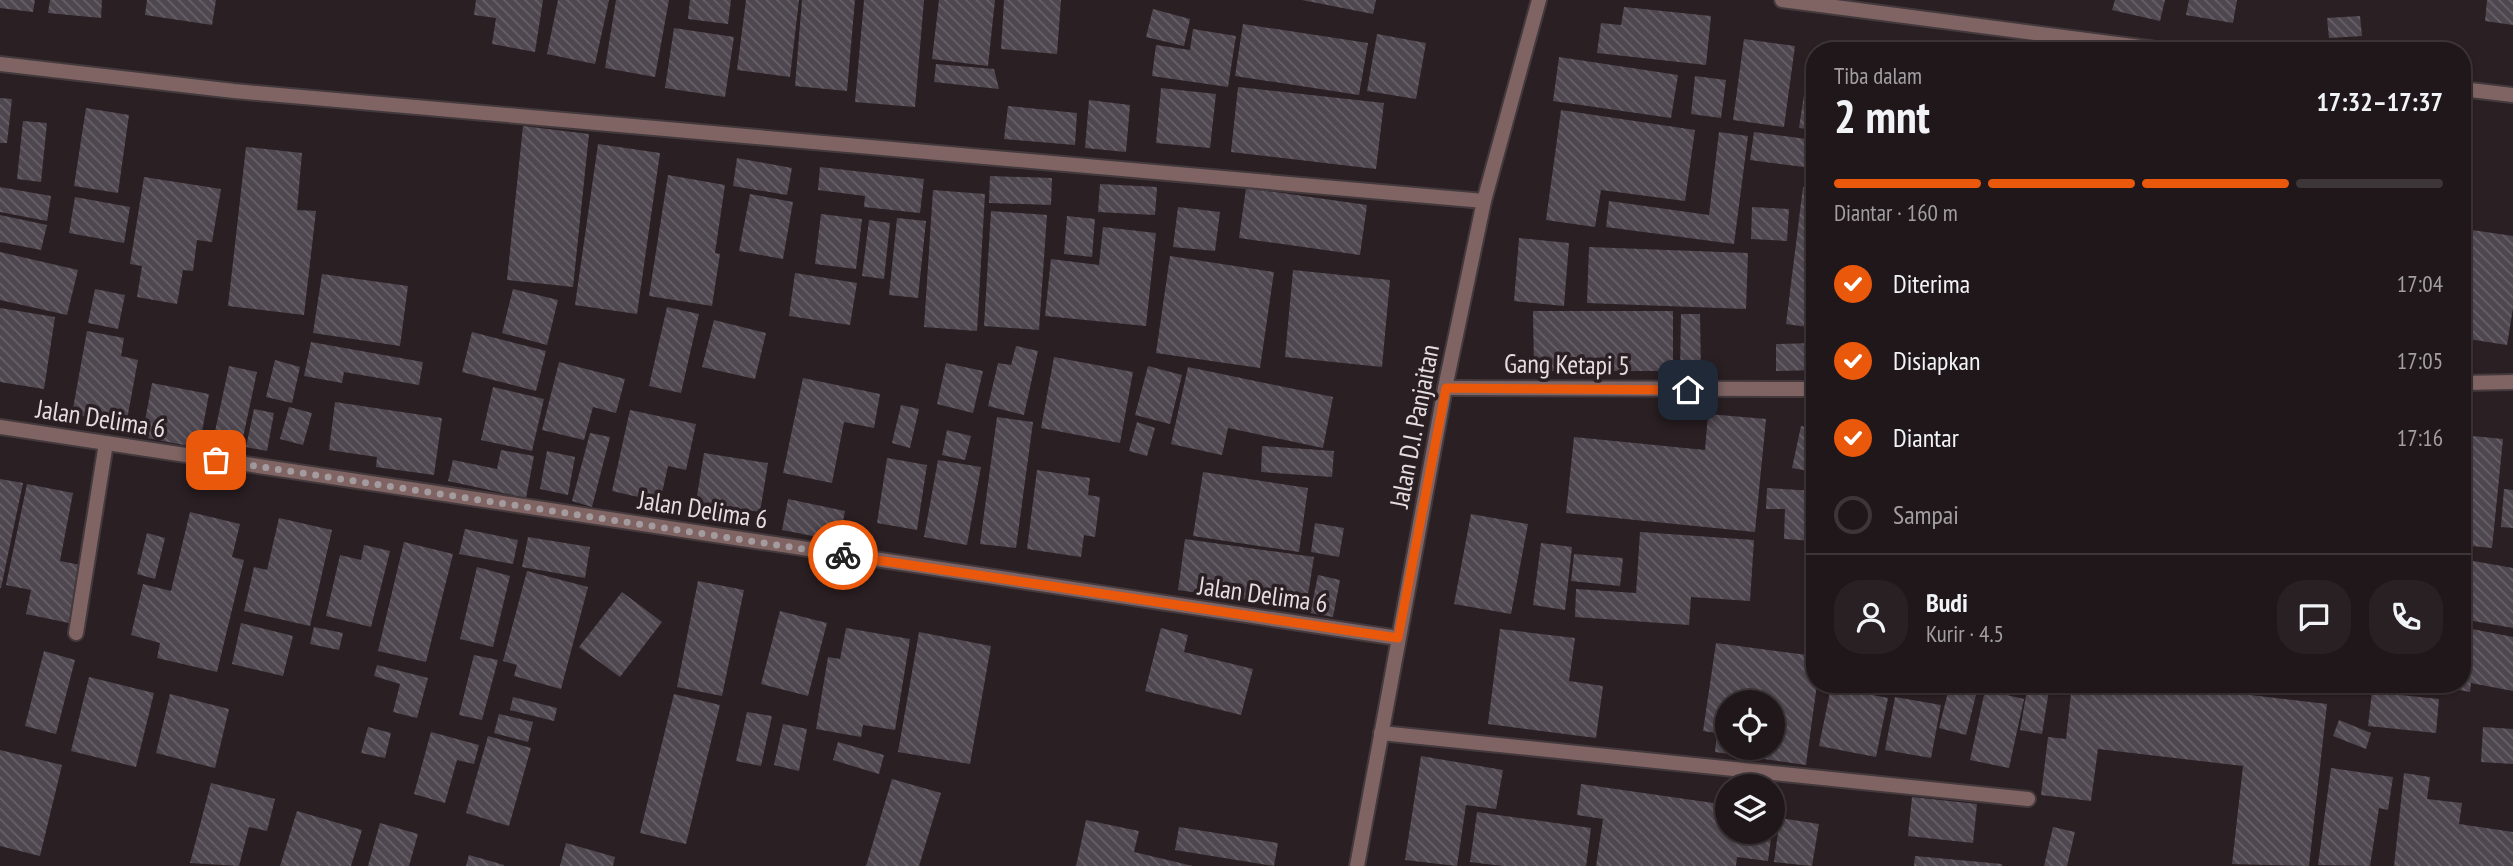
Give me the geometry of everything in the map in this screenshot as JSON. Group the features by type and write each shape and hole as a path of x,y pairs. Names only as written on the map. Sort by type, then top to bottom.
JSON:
{"street":[{"name":"Jalan D.I. Panjaitan","path":"1357,866 1398,638 1484,201 1539,0"},
{"path":"1782,0 2102,42"},
{"path":"0,64 234,91 1484,201"},
{"path":"2471,90 2513,95"},
{"path":"2471,383 2513,382"},
{"name":"Gang Ketapi 5","path":"1446,388 1806,390"},
{"name":"Jalan Delima 6","path":"0,427 1398,638"},
{"path":"76,633 106,443"},
{"path":"1381,733 2028,799"}],"building":[{"path":"0,0 35,0 33,12 0,8"},
{"path":"50,0 102,0 101,18 48,13"},
{"path":"147,0 216,0 212,25 145,15"},
{"path":"476,0 543,0 535,52 492,44 496,18 474,15"},
{"path":"558,0 609,0 595,64 547,54"},
{"path":"616,0 669,0 655,77 605,68"},
{"path":"690,0 731,0 728,24 688,19"},
{"path":"746,0 799,0 790,77 737,70"},
{"path":"802,0 855,0 847,91 795,86"},
{"path":"864,0 924,0 915,107 855,102"},
{"path":"939,0 995,0 988,66 932,59"},
{"path":"1004,0 1061,0 1057,54 1001,49"},
{"path":"1302,0 1376,0 1373,14"},
{"path":"2115,0 2165,0 2160,21 2112,10"},
{"path":"2189,0 2237,0 2233,23 2186,15"},
{"path":"2487,0 2513,0 2513,25 2485,21"},
{"path":"1624,7 1711,16 1706,65 1597,53 1601,23 1621,25"},
{"path":"1153,9 1190,19 1184,46 1146,37"},
{"path":"2360,16 2362,36 2329,38 2327,18"},
{"path":"1243,24 1368,43 1359,95 1235,76"},
{"path":"674,28 734,37 725,97 665,88"},
{"path":"1193,29 1236,36 1228,87 1152,76 1156,45 1190,50"},
{"path":"1377,34 1426,43 1416,99 1367,91"},
{"path":"1744,39 1795,46 1784,127 1733,120"},
{"path":"1559,57 1678,75 1671,118 1553,101"},
{"path":"936,64 994,69 999,89 934,82"},
{"path":"1695,76 1726,80 1721,118 1691,114"},
{"path":"1806,81 1806,129 1799,128"},
{"path":"1238,87 1384,103 1376,169 1231,152"},
{"path":"1161,88 1216,94 1210,148 1156,143"},
{"path":"0,98 12,99 7,143 0,143"},
{"path":"1089,100 1130,105 1126,152 1085,148"},
{"path":"1008,106 1077,113 1075,145 1004,139"},
{"path":"86,108 129,115 118,193 74,186"},
{"path":"1561,110 1695,130 1685,201 1601,190 1595,227 1546,220"},
{"path":"23,121 47,123 41,182 17,179"},
{"path":"523,126 589,134 573,287 507,280"},
{"path":"1719,132 1748,136 1734,244 1606,227 1609,201 1709,215"},
{"path":"1754,132 1806,139 1804,167 1750,160"},
{"path":"598,144 660,153 637,314 575,305"},
{"path":"246,147 302,153 297,210 316,211 304,315 228,306"},
{"path":"737,158 792,168 787,195 733,186"},
{"path":"820,167 924,179 920,213 864,207 865,196 818,190"},
{"path":"668,175 725,185 715,253 720,254 712,306 649,296"},
{"path":"990,176 1052,178 1051,205 989,203"},
{"path":"144,177 221,189 212,242 197,240 193,271 183,270 177,304 137,297 142,266 130,264"},
{"path":"1100,184 1157,187 1155,215 1098,212"},
{"path":"0,187 51,196 47,221 0,212"},
{"path":"1803,187 1806,188 1806,327 1786,324"},
{"path":"1246,188 1367,205 1360,255 1239,238"},
{"path":"933,190 985,194 977,331 924,327"},
{"path":"750,194 793,202 783,259 739,251"},
{"path":"75,197 130,207 124,243 69,233"},
{"path":"1178,207 1220,212 1215,251 1173,247"},
{"path":"1752,207 1789,209 1787,241 1751,239"},
{"path":"991,211 1047,215 1039,330 984,326"},
{"path":"821,214 862,219 856,269 815,264"},
{"path":"0,215 47,225 41,250 0,242"},
{"path":"1067,216 1095,219 1092,257 1064,254"},
{"path":"897,218 926,221 918,298 889,295"},
{"path":"869,220 890,223 884,279 862,276"},
{"path":"1103,227 1156,233 1146,326 1045,316 1051,259 1099,265"},
{"path":"2472,230 2513,236 2513,308 2507,345 2471,339"},
{"path":"1519,238 1569,243 1564,306 1514,301"},
{"path":"1589,247 1748,253 1746,309 1587,303"},
{"path":"0,252 78,270 67,315 0,300"},
{"path":"1170,256 1274,272 1260,368 1156,353"},
{"path":"1293,270 1390,280 1382,367 1285,357"},
{"path":"795,273 857,283 850,325 789,316"},
{"path":"322,274 408,286 400,346 313,333"},
{"path":"95,289 125,295 118,329 88,323"},
{"path":"513,289 558,300 547,345 502,333"},
{"path":"667,307 699,314 681,393 649,386"},
{"path":"0,308 55,317 44,389 0,382"},
{"path":"1533,311 1673,311 1673,371 1534,371"},
{"path":"1681,314 1700,314 1701,374 1680,374"},
{"path":"714,320 766,333 755,379 702,367"},
{"path":"87,331 124,338 121,356 138,360 126,425 72,414"},
{"path":"472,332 546,351 536,391 462,372"},
{"path":"311,342 423,362 419,385 344,372 342,383 304,376"},
{"path":"1806,343 1806,370 1776,371 1776,344"},
{"path":"1016,346 1038,351 1024,415 988,406 998,363 1011,365"},
{"path":"1054,357 1133,372 1120,443 1041,428"},
{"path":"275,360 300,367 292,403 266,397"},
{"path":"559,362 625,379 616,413 593,407 584,440 542,430"},
{"path":"946,363 983,371 973,413 937,404"},
{"path":"229,366 257,372 242,442 214,436"},
{"path":"1148,366 1182,375 1170,424 1135,415"},
{"path":"1188,367 1333,397 1323,448 1228,428 1222,455 1171,444"},
{"path":"803,378 880,394 874,428 844,422 832,483 783,473"},
{"path":"152,383 209,394 199,448 142,437"},
{"path":"493,387 544,399 532,451 481,440"},
{"path":"335,402 442,418 434,475 376,467 377,457 329,450"},
{"path":"901,405 919,409 910,448 892,443"},
{"path":"289,407 312,413 303,445 280,439"},
{"path":"254,409 274,413 267,451 246,447"},
{"path":"630,410 696,424 686,470 668,466 660,502 612,491"},
{"path":"1708,414 1766,419 1755,532 1566,513 1574,437 1705,450"},
{"path":"997,417 1033,422 1016,548 980,544"},
{"path":"1137,422 1155,428 1147,456 1129,451"},
{"path":"1801,426 1806,427 1806,470 1792,468"},
{"path":"947,430 971,436 965,460 942,455"},
{"path":"590,433 610,437 592,507 572,501"},
{"path":"2471,436 2503,439 2492,548 2471,546"},
{"path":"1262,446 1334,451 1332,477 1261,472"},
{"path":"501,450 534,456 526,498 448,481 453,460 497,469"},
{"path":"547,451 575,457 568,495 540,489"},
{"path":"704,453 768,463 760,512 696,502"},
{"path":"887,458 927,465 917,530 877,523"},
{"path":"938,460 981,467 967,545 924,537"},
{"path":"1037,470 1090,478 1088,495 1100,497 1095,537 1084,535 1081,557 1027,549"},
{"path":"1203,472 1308,488 1299,552 1193,536"},
{"path":"0,479 23,483 1,588 0,588"},
{"path":"27,484 73,493 60,561 81,565 69,623 26,614 31,590 6,585"},
{"path":"1767,488 1806,490 1806,540 1784,539 1785,509 1766,509"},
{"path":"2504,489 2513,490 2513,528 2501,527"},
{"path":"788,499 845,511 839,541 782,530"},
{"path":"190,512 240,524 232,557 244,560 217,672 157,658 160,643 131,635 143,584 171,591"},
{"path":"1471,514 1528,524 1511,614 1454,604"},
{"path":"279,518 332,530 310,626 244,611 254,567 267,570"},
{"path":"1315,523 1344,528 1339,557 1311,552"},
{"path":"465,529 518,540 513,564 459,554"},
{"path":"1640,532 1754,540 1750,601 1691,597 1689,625 1575,617 1576,589 1636,593"},
{"path":"147,533 165,538 155,579 137,574"},
{"path":"528,537 590,547 585,578 522,567"},
{"path":"1185,539 1314,557 1306,608 1178,590"},
{"path":"404,542 453,554 426,662 378,651"},
{"path":"1541,543 1572,547 1565,610 1533,605"},
{"path":"364,545 390,551 371,627 326,616 340,555 361,560"},
{"path":"1574,554 1623,558 1620,586 1571,581"},
{"path":"2471,561 2513,568 2513,628 2471,621"},
{"path":"477,567 510,576 493,647 460,639"},
{"path":"527,571 588,587 561,689 514,676 517,665 503,661"},
{"path":"1318,575 1340,580 1333,617 1310,613"},
{"path":"698,581 744,590 722,696 677,687"},
{"path":"622,592 662,622 620,677 579,647"},
{"path":"780,611 827,623 808,696 761,684"},
{"path":"241,623 293,636 283,676 232,664"},
{"path":"314,627 343,633 339,650 310,644"},
{"path":"846,628 910,639 895,730 863,725 861,737 816,729 828,657 840,659"},
{"path":"1161,628 1188,635 1184,652 1253,669 1241,715 1145,691"},
{"path":"1500,629 1575,638 1569,681 1603,686 1596,738 1488,724"},
{"path":"2471,629 2513,637 2513,691 2471,683"},
{"path":"919,632 991,646 970,764 898,752"},
{"path":"1716,643 1806,655 1806,693 1816,693 1806,765 1771,760 1785,760 1785,690 1715,690 1715,733 1703,731"},
{"path":"44,651 75,660 56,734 25,726"},
{"path":"474,655 498,660 482,720 459,715"},
{"path":"377,665 428,678 417,718 393,712 400,684 374,676"},
{"path":"89,677 154,693 136,767 71,751"},
{"path":"1830,693 1862,693 1888,698 1876,757 1819,746"},
{"path":"1948,693 1976,695 1966,735 1939,728"},
{"path":"1984,693 2024,699 2009,768 1970,760"},
{"path":"2026,693 2049,693 2042,734 2020,730"},
{"path":"2071,693 2234,693 2327,704 2309,866 2232,864 2243,766 2098,749 2091,801 2041,795 2048,737 2066,739"},
{"path":"2372,693 2439,699 2436,733 2368,726"},
{"path":"170,694 229,709 215,768 156,753"},
{"path":"674,694 720,705 686,844 640,833"},
{"path":"513,697 557,708 554,721 510,710"},
{"path":"1895,697 1941,705 1931,758 1885,750"},
{"path":"747,712 772,716 761,766 736,761"},
{"path":"499,714 533,722 528,742 494,733"},
{"path":"2339,720 2371,733 2366,749 2333,736"},
{"path":"783,724 807,729 799,771 774,765"},
{"path":"368,727 391,733 385,758 361,753"},
{"path":"2483,727 2513,729 2513,764 2481,762"},
{"path":"431,732 479,745 474,764 457,760 445,803 414,794"},
{"path":"488,736 531,748 509,826 466,813"},
{"path":"838,742 884,755 879,774 833,760"},
{"path":"0,750 62,765 40,856 0,846"},
{"path":"1421,756 1503,770 1496,809 1466,805 1457,866 1405,860"},
{"path":"2331,768 2393,777 2388,810 2379,808 2370,866 2318,865"},
{"path":"2404,773 2430,777 2427,799 2462,803 2459,824 2513,832 2513,866 2394,866"},
{"path":"892,779 941,793 919,866 866,866"},
{"path":"211,783 275,799 267,831 249,827 239,866 190,863"},
{"path":"1581,784 1715,803 1715,844 1770,844 1768,861 1737,857 1736,866 1596,866 1603,819 1577,815"},
{"path":"1912,797 1977,804 1973,843 1908,836"},
{"path":"297,811 362,830 351,866 280,866"},
{"path":"1477,812 1591,828 1586,866 1503,866 1470,862"},
{"path":"1785,819 1819,824 1812,866 1774,862 1776,844 1785,844"},
{"path":"1086,820 1139,831 1134,852 1193,866 1076,866"},
{"path":"380,823 418,834 409,866 368,866"},
{"path":"1179,827 1278,843 1274,866 1175,850"},
{"path":"2053,827 2075,832 2067,866 2044,866"},
{"path":"566,843 615,857 613,866 560,866"},
{"path":"469,855 504,865 504,866 466,866"},
{"path":"1915,856 2002,864 2002,866 1914,866"}],"way so far":[{"path":"216,460 843,555"}],"route":[{"path":"843,555 1398,638 1446,388 1688,390"}]}
